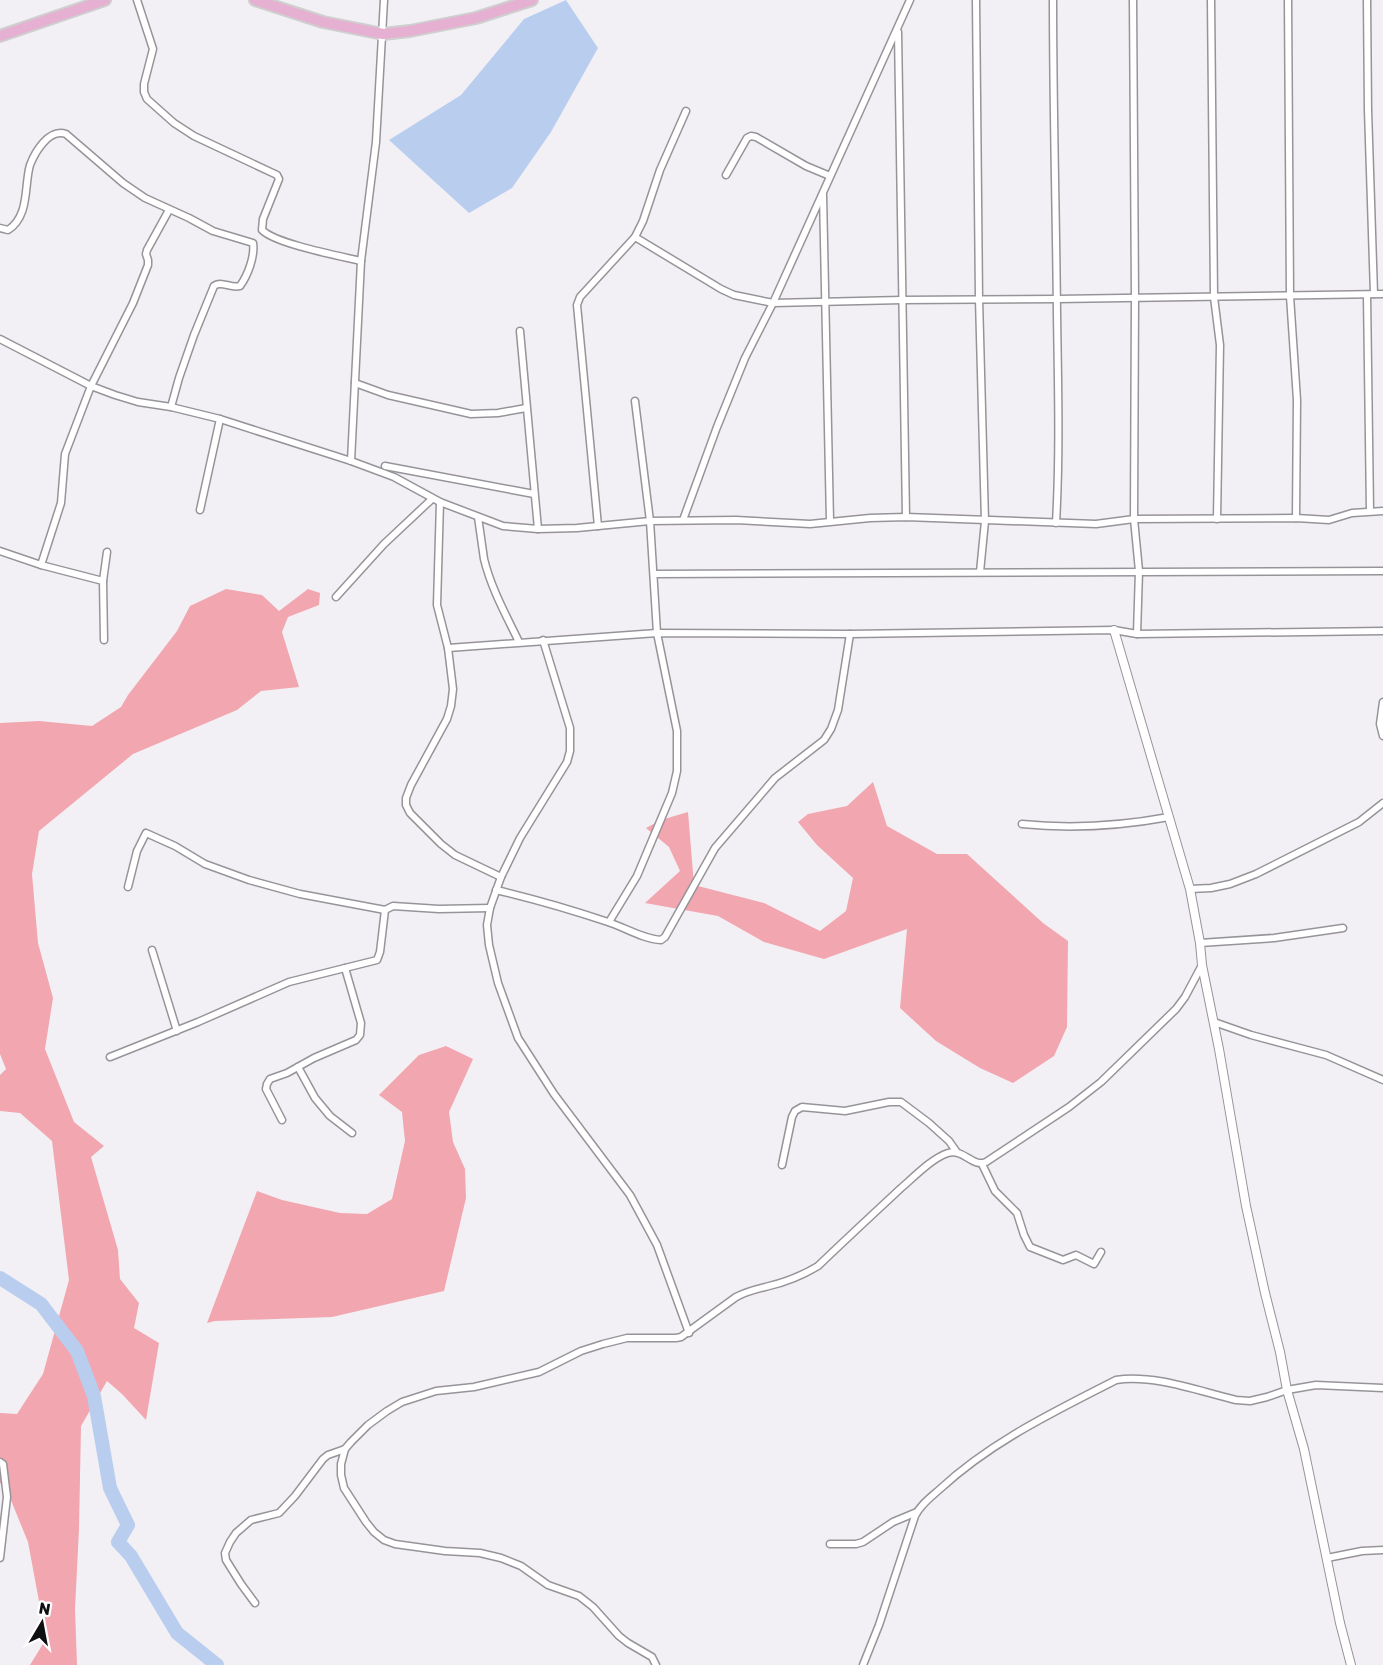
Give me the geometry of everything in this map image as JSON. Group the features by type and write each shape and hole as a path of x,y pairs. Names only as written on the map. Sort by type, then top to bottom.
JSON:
{"main road":[{"path":"0,36 105,0"},
{"path":"255,0 332,24 383,34 476,18 531,0"}],"street":[{"path":"137,0 153,49 144,84 147,99 174,123 194,136 277,175 279,179 263,219 262,230 265,234 286,242 361,261"},
{"path":"351,461 361,261 376,142 384,0"},
{"path":"683,520 745,358 773,303 910,0"},
{"path":"976,0 979,299 985,521 980,572"},
{"path":"1053,0 1059,437 1056,523"},
{"path":"1133,0 1136,297 1134,519 1139,571 1137,634"},
{"path":"1211,0 1214,297 1220,345 1217,519"},
{"path":"1288,0 1290,296 1297,400 1296,518"},
{"path":"1367,0 1370,511"},
{"path":"898,28 906,517"},
{"path":"598,526 577,305 580,297 635,237 643,221 660,170 687,111"},
{"path":"0,228 8,230 16,223 26,201 30,166 48,138 61,132 136,193 213,231 251,242 254,247 240,286 218,284 214,286 186,357 171,407"},
{"path":"726,175 747,138 754,136 830,176"},
{"path":"822,192 830,521"},
{"path":"41,565 61,503 65,454 91,386 133,303 148,265 147,250 169,210"},
{"path":"635,237 721,290 773,303 1383,294"},
{"path":"520,331 538,529"},
{"path":"0,339 91,386 138,402 171,407 220,419 351,461 408,483 432,499 503,526 538,529 577,528 683,520 810,524 906,517 1096,525 1134,519 1296,518 1329,520 1352,513 1383,511"},
{"path":"355,383 388,394 471,414 498,413 526,408"},
{"path":"609,922 637,876 672,793 677,771 677,731 657,633 650,521 635,401"},
{"path":"201,510 220,419"},
{"path":"385,466 534,494"},
{"path":"336,597 384,544 432,499"},
{"path":"440,502 437,605 448,648 453,689 447,719 411,785 406,805 410,813 455,855 501,877"},
{"path":"478,517 485,560 491,580 519,642"},
{"path":"0,551 41,565 103,581"},
{"path":"104,640 103,581 107,552"},
{"path":"654,574 1383,571"},
{"path":"448,648 657,633 850,634 1114,630 1137,634 1383,631"},
{"path":"1114,630 1190,889 1245,1206 1287,1390 1304,1449 1340,1623 1351,1665"},
{"path":"496,890 609,922 661,940 715,848 775,778 824,740 831,729 838,710 850,634"},
{"path":"543,640 570,728 570,751 567,762 520,838 501,877 490,908 489,945 498,983 518,1038 554,1094 630,1195 657,1245 688,1333"},
{"path":"1383,702 1380,724 1383,736"},
{"path":"1190,889 1230,884 1256,874 1359,822 1383,803"},
{"path":"1022,824 1076,827 1133,823 1168,817"},
{"path":"128,887 137,851 146,833 175,846 205,864 249,880 300,894 385,910 393,906 440,909 490,908"},
{"path":"111,1057 289,982 377,960 385,910"},
{"path":"1200,943 1274,938 1343,927"},
{"path":"152,950 177,1031"},
{"path":"982,1164 1069,1107 1101,1082 1176,1009 1202,965"},
{"path":"282,1120 266,1089 270,1079 356,1040 360,1035 361,1023 345,968"},
{"path":"1214,1022 1251,1035 1326,1055 1383,1080"},
{"path":"298,1067 315,1098 330,1116 352,1133"},
{"path":"782,1165 792,1117 795,1111 802,1107 845,1111 889,1102 901,1102 929,1123 949,1141 956,1151 982,1164 995,1191 1017,1213 1030,1247 1063,1260 1076,1255 1094,1263 1101,1251"},
{"path":"255,1603 225,1560 225,1554 236,1533 251,1520 279,1513 328,1455 345,1449 368,1425 387,1411 402,1402 436,1390 474,1387 539,1372 581,1351 619,1340 676,1338 688,1333 744,1292 771,1286 805,1274 818,1266 914,1177 938,1158 956,1151"},
{"path":"830,1544 864,1542 892,1522 917,1512 952,1477 995,1445 1116,1380 1147,1379 1236,1400 1250,1401 1287,1390 1316,1385 1383,1388"},
{"path":"345,1449 340,1475 344,1488 366,1522 384,1540 395,1544 445,1551 480,1553 521,1566 548,1585 579,1596 593,1607 619,1636 652,1657 656,1665"},
{"path":"0,1462 3,1464 7,1497 0,1558"},
{"path":"863,1665 917,1512"},
{"path":"1327,1558 1362,1551 1383,1550"}],"shaded area":[{"path":"226,589 262,595 279,611 308,589 320,593 319,605 288,617 282,632 299,687 261,691 237,710 133,754 39,831 32,874 38,943 53,998 45,1049 74,1122 104,1146 91,1157 118,1250 120,1279 139,1303 134,1328 159,1343 146,1420 107,1381 81,1426 75,1609 77,1665 30,1665 46,1639 28,1542 6,1488 0,1483 0,1413 17,1414 43,1374 69,1280 52,1141 20,1113 0,1111 0,1075 6,1069 0,1054 0,723 39,721 92,726 121,707 177,631 190,606"},
{"path":"873,782 887,826 937,854 967,854 1043,923 1068,941 1067,1027 1054,1056 1013,1083 980,1068 936,1041 900,1008 907,929 824,959 764,942 718,916 645,903 680,871 669,847 646,828 661,820 688,812 694,885 764,903 820,931 846,911 853,878 817,845 798,822 808,814 847,806"},
{"path":"446,1046 473,1059 449,1112 453,1142 465,1169 466,1198 444,1291 332,1317 207,1323 257,1191 282,1200 340,1213 367,1214 392,1199 405,1141 402,1112 379,1095 419,1055"}],"water":[{"path":"566,0 598,48 551,132 512,188 469,213 389,140 461,95 524,19"}],"waterway":[{"path":"0,1278 41,1304 77,1351 94,1396 110,1488 128,1525 118,1542 131,1556 177,1633 217,1665"}]}
